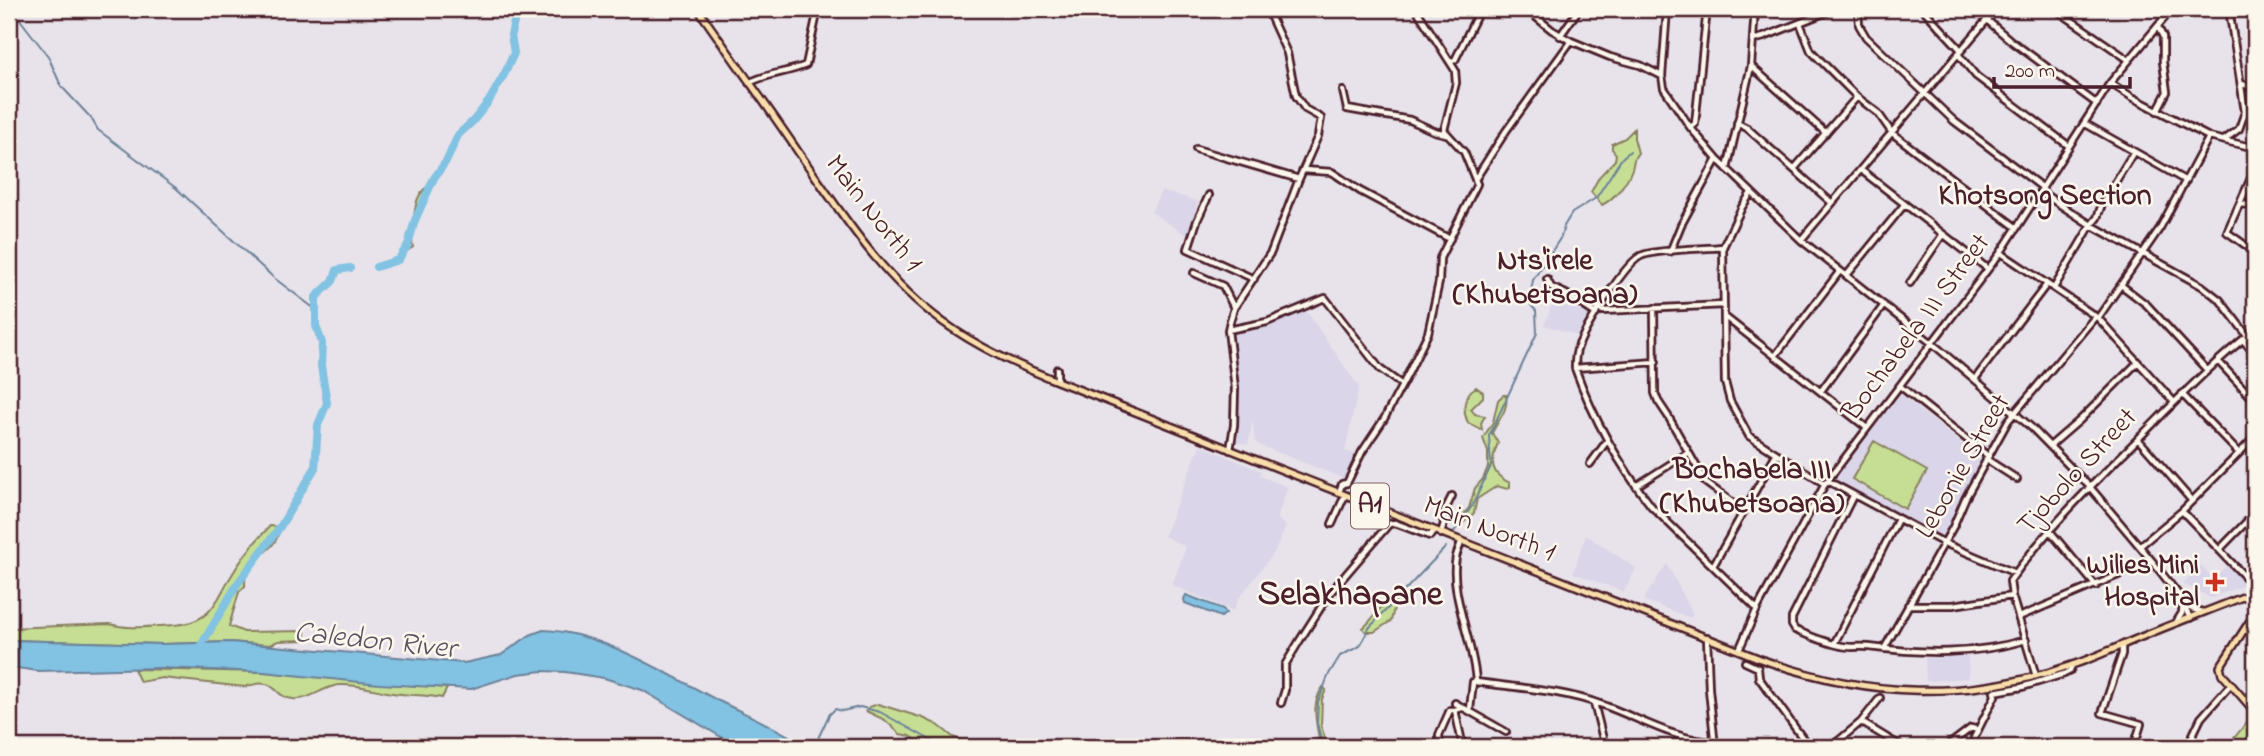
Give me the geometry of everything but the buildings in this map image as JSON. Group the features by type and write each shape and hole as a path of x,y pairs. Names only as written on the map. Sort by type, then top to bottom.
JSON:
{"main road":[{"name":"Main North 1","path":"698,9 859,239 909,293 971,341 1009,362 1756,657 1817,678 1865,687 1901,690 1965,689 2036,676 2072,666 2255,591"},
{"path":"2248,595 2255,607"},
{"path":"2255,614 2220,667 2255,712"}],"street":[{"path":"749,83 806,65 818,9"},
{"path":"1230,450 1235,388 1228,330 1234,308 1271,253 1318,136 1321,118 1305,109 1296,96 1287,53 1267,9"},
{"path":"1416,9 1456,76 1444,130 1446,134"},
{"path":"1450,62 1455,60 1480,9"},
{"path":"1526,9 1560,36 1611,57 1640,65 1662,76"},
{"path":"1560,36 1579,9"},
{"path":"1667,9 1662,76 1664,88 1690,127 1717,159 1801,240 1933,344 2015,413 2089,486 2183,601 2192,609 2206,612"},
{"path":"1690,127 1695,124 1707,9"},
{"path":"1727,169 1751,66 1755,9"},
{"path":"1754,40 1834,9"},
{"path":"1858,9 1859,25 1866,37 1954,121 2091,225 2211,293 2220,300 2255,354"},
{"path":"1923,9 1976,76 2069,146"},
{"path":"1801,240 1996,9"},
{"path":"2056,9 2129,60"},
{"name":"Bochabela III Street","path":"1739,650 1757,609 1827,483 2001,253 2110,83 2172,9"},
{"path":"2223,141 2239,129 2245,112 2229,9"},
{"path":"1987,20 2097,104"},
{"path":"1800,23 1811,51 1857,97 1878,113 1892,133 2017,228"},
{"path":"2157,111 2167,92 2163,37 2158,27"},
{"path":"1476,179 1506,131 1571,41"},
{"path":"1751,66 1826,133"},
{"path":"2110,83 2209,137 2255,148"},
{"path":"2241,84 2255,87"},
{"path":"1332,524 1342,493 1342,484 1347,483 1362,452 1384,419 1428,333 1439,282 1440,258 1477,184 1464,152 1446,134 1410,120 1347,109 1343,91"},
{"path":"1794,169 1857,97"},
{"path":"1737,123 1747,128 1832,203"},
{"path":"2084,123 2186,181"},
{"name":"Lebonie Street","path":"1884,649 2008,421 2097,318 2121,285 2186,181 2209,137"},
{"path":"1196,149 1299,179"},
{"path":"2054,288 2133,153"},
{"path":"1670,252 1681,225 1717,159"},
{"path":"2255,169 2227,232 2255,252"},
{"path":"1303,170 1332,172 1360,191 1450,239"},
{"path":"1861,170 1988,269"},
{"path":"1751,193 1741,207 1723,247 1725,382 1730,401 1749,436 1827,483 1944,543 2015,573"},
{"path":"1209,195 1188,248 1254,279"},
{"path":"2241,204 2255,206"},
{"path":"1847,275 1904,205"},
{"path":"1910,283 1943,234"},
{"path":"1723,247 1644,254 1630,262 1577,350 1575,368 1608,441 1636,486 1652,507 1757,609"},
{"path":"2001,253 2097,318 2174,402"},
{"path":"1775,356 1840,271"},
{"path":"1194,273 1223,286 1234,308"},
{"path":"1547,279 1551,287 1598,312 1723,305"},
{"path":"1975,379 2046,284"},
{"path":"2121,285 2147,305 2207,371"},
{"path":"1228,330 1267,322 1325,298 1380,369 1402,385"},
{"path":"1821,391 1884,305"},
{"path":"1654,308 1655,393 1658,401 1706,483 1743,510"},
{"path":"1724,316 1867,428"},
{"name":"Tjobolo Street","path":"2036,676 2009,585 2015,573 2089,486 2182,394 2255,330"},
{"path":"2218,361 2255,401"},
{"path":"1575,368 1656,362"},
{"path":"2050,446 2138,362"},
{"path":"1057,369 1057,381"},
{"path":"1900,386 2017,480"},
{"path":"2182,394 2239,453"},
{"path":"2140,546 2182,511 2255,437"},
{"path":"2138,439 2192,501"},
{"path":"1590,464 1608,441"},
{"path":"1636,486 1688,453"},
{"path":"1713,566 1776,454"},
{"path":"1441,534 1444,523 1442,516 1452,496"},
{"path":"1853,496 1791,618 1796,630 1843,647 1899,652 1969,652 1996,649 2026,640"},
{"path":"2182,511 2221,549 2255,591"},
{"path":"2221,549 2255,513"},
{"path":"1834,644 1898,519"},
{"path":"1281,703 1285,690 1285,665 1300,640 1330,593 1389,524 1395,523 1430,536 1434,531"},
{"path":"2049,530 2096,586"},
{"path":"1461,542 1456,554 1455,577 1475,663 1476,682"},
{"path":"2019,617 2152,561"},
{"path":"1908,605 1953,604 2012,596"},
{"path":"2183,601 2190,618"},
{"path":"2174,625 2182,613 2183,601"},
{"path":"1470,710 1473,682 1552,691 1594,702 1645,723 1715,745 1707,637"},
{"path":"2122,646 2122,654 2102,713 2141,724 2134,747"},
{"path":"1753,666 1756,657"},
{"path":"1745,662 1758,668 1759,678 1809,747"},
{"path":"1974,738 1995,696 1994,692 2022,687 2064,674 2070,671 2072,666"},
{"path":"2187,747 2201,718 2231,684"},
{"path":"1831,747 1861,722 1880,698"},
{"path":"1594,702 1605,747"},
{"path":"1455,703 1506,732"},
{"path":"1440,747 1439,735 1450,710 1462,708"},
{"path":"1455,710 1463,747"},
{"path":"1861,722 1902,747"},
{"path":"1946,747 1971,728 1978,730"}],"shaded area":[{"path":"1161,191 1198,201 1188,236 1151,212"},
{"path":"1554,301 1591,316 1579,336 1544,325"},
{"path":"1305,309 1359,387 1345,451 1356,454 1347,480 1257,444 1253,419 1248,445 1233,441 1237,395 1231,333 1269,324"},
{"path":"1900,394 1980,458 1981,464 1942,538 1833,482"},
{"path":"1200,445 1261,471 1260,476 1288,487 1277,518 1286,527 1274,553 1239,598 1233,611 1172,585 1186,547 1164,536"},
{"path":"1586,535 1636,568 1624,592 1573,573"},
{"path":"1667,564 1693,614 1691,618 1643,600"},
{"name":"Wilies Mini Hospital","path":"2229,564 2246,584 2211,598 2183,584 2200,565 2213,578"},
{"path":"1968,656 1969,678 1926,681 1925,658"}],"green space":[{"path":"1634,129 1638,153 1630,174 1615,195 1602,205 1591,192 1599,177 1615,160 1612,144 1625,138"},
{"path":"429,186 414,226 413,247 402,254 411,233 417,201"},
{"path":"1476,387 1483,392 1483,397 1471,409 1475,414 1485,416 1481,423 1482,430 1468,423 1465,413 1466,398"},
{"path":"1506,395 1506,405 1492,433 1498,443 1493,462 1495,471 1510,483 1510,487 1507,489 1497,486 1477,499 1474,513 1462,524 1458,521 1469,508 1475,488 1488,467 1488,452 1483,438 1493,422 1498,400"},
{"path":"1874,441 1927,471 1905,509 1852,479"},
{"path":"270,526 280,527 277,537 273,545 249,567 245,586 239,592 229,626 244,632 305,631 305,640 278,641 270,645 230,642 162,644 9,640 9,628 110,624 141,627 177,625 195,620 214,606 243,557"},
{"path":"1402,595 1405,601 1394,608 1391,621 1374,632 1366,632 1363,628 1385,604"},
{"path":"134,669 264,672 447,688 442,698 339,685 305,698 293,699 264,684 245,687 162,678 140,682"},
{"path":"1323,687 1326,690 1322,699 1321,726 1328,747 1320,747 1315,709"},
{"path":"878,704 923,718 938,725 953,737 976,747 928,747 910,736 900,734 885,720 866,711"},
{"path":"2251,717 2255,722 2255,747 2227,747"}],"water":[{"path":"1186,595 1223,609 1226,613 1221,617 1185,603"},
{"path":"543,630 587,638 632,656 807,747 738,747 642,690 604,678 565,672 518,674 471,689 379,684 264,672 159,668 38,671 9,667 9,640 162,644 230,642 464,663 501,655 530,635"}],"waterway":[{"path":"12,9 48,56 61,86 91,118 98,130 176,188 274,278 315,309"},
{"path":"376,267 398,260 408,245 415,220 434,178 447,160 458,135 489,101 505,73 514,53 511,35 517,9"},
{"path":"1454,532 1472,506 1491,466 1489,436 1537,333 1536,311 1531,305 1530,297 1533,280 1561,237 1572,213 1596,198 1622,158 1630,151"},
{"path":"199,649 238,583 280,527 315,468 318,425 327,403 321,366 322,343 316,326 316,297 333,281 337,270 350,268"},
{"path":"1323,747 1317,723 1318,702 1329,674 1340,656 1360,646 1369,628 1446,547"},
{"path":"814,747 829,715 835,709 842,711 860,707 880,712 943,747"}],"place":[{"name":"Wilies Mini Hospital","path":"2215,582"}],"district":[{"name":"Khotsong Section","path":"2045,197"},
{"name":"Nts'irele (Khubetsoana)","path":"1545,279"},
{"name":"Bochabela III (Khubetsoana)","path":"1752,488"},
{"name":"Selakhapane","path":"1350,595"}],"water label":[{"name":"Caledon River","path":"375,642"}]}
